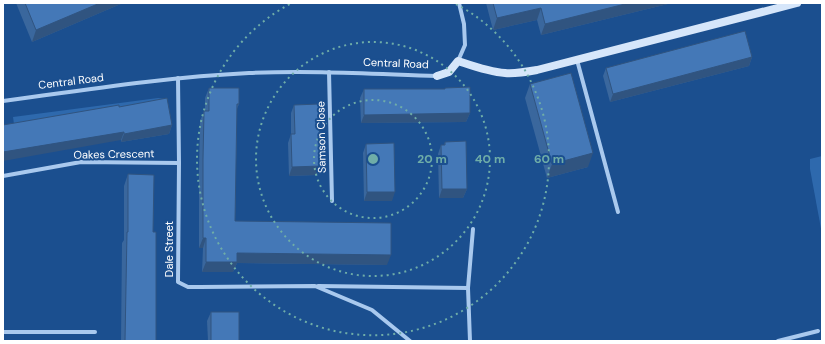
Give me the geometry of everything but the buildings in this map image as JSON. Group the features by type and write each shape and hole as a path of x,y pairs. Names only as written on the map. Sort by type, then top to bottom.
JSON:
{"street":[{"path":"459,3 464,24 465,45 458,61 479,68 504,73 537,70 797,3"},
{"path":"578,60 618,212"},
{"name":"Central Road","path":"3,101 178,78 250,73 329,72 437,76 449,72 458,61"},
{"name":"Samson Close","path":"329,72 332,202"},
{"name":"Dale Street","path":"178,78 178,282 188,287 315,286 468,288"},
{"name":"Oakes Crescent","path":"3,176 81,162 179,162"},
{"path":"470,341 468,288 473,229"},
{"name":"Dale Street","path":"315,286 372,310 410,341"},
{"path":"778,341 818,331"},
{"path":"3,332 95,332"}],"shaded area":[{"path":"158,98 165,100 168,106 14,124 13,117"},
{"path":"822,156 822,234 810,169 810,159"}]}
